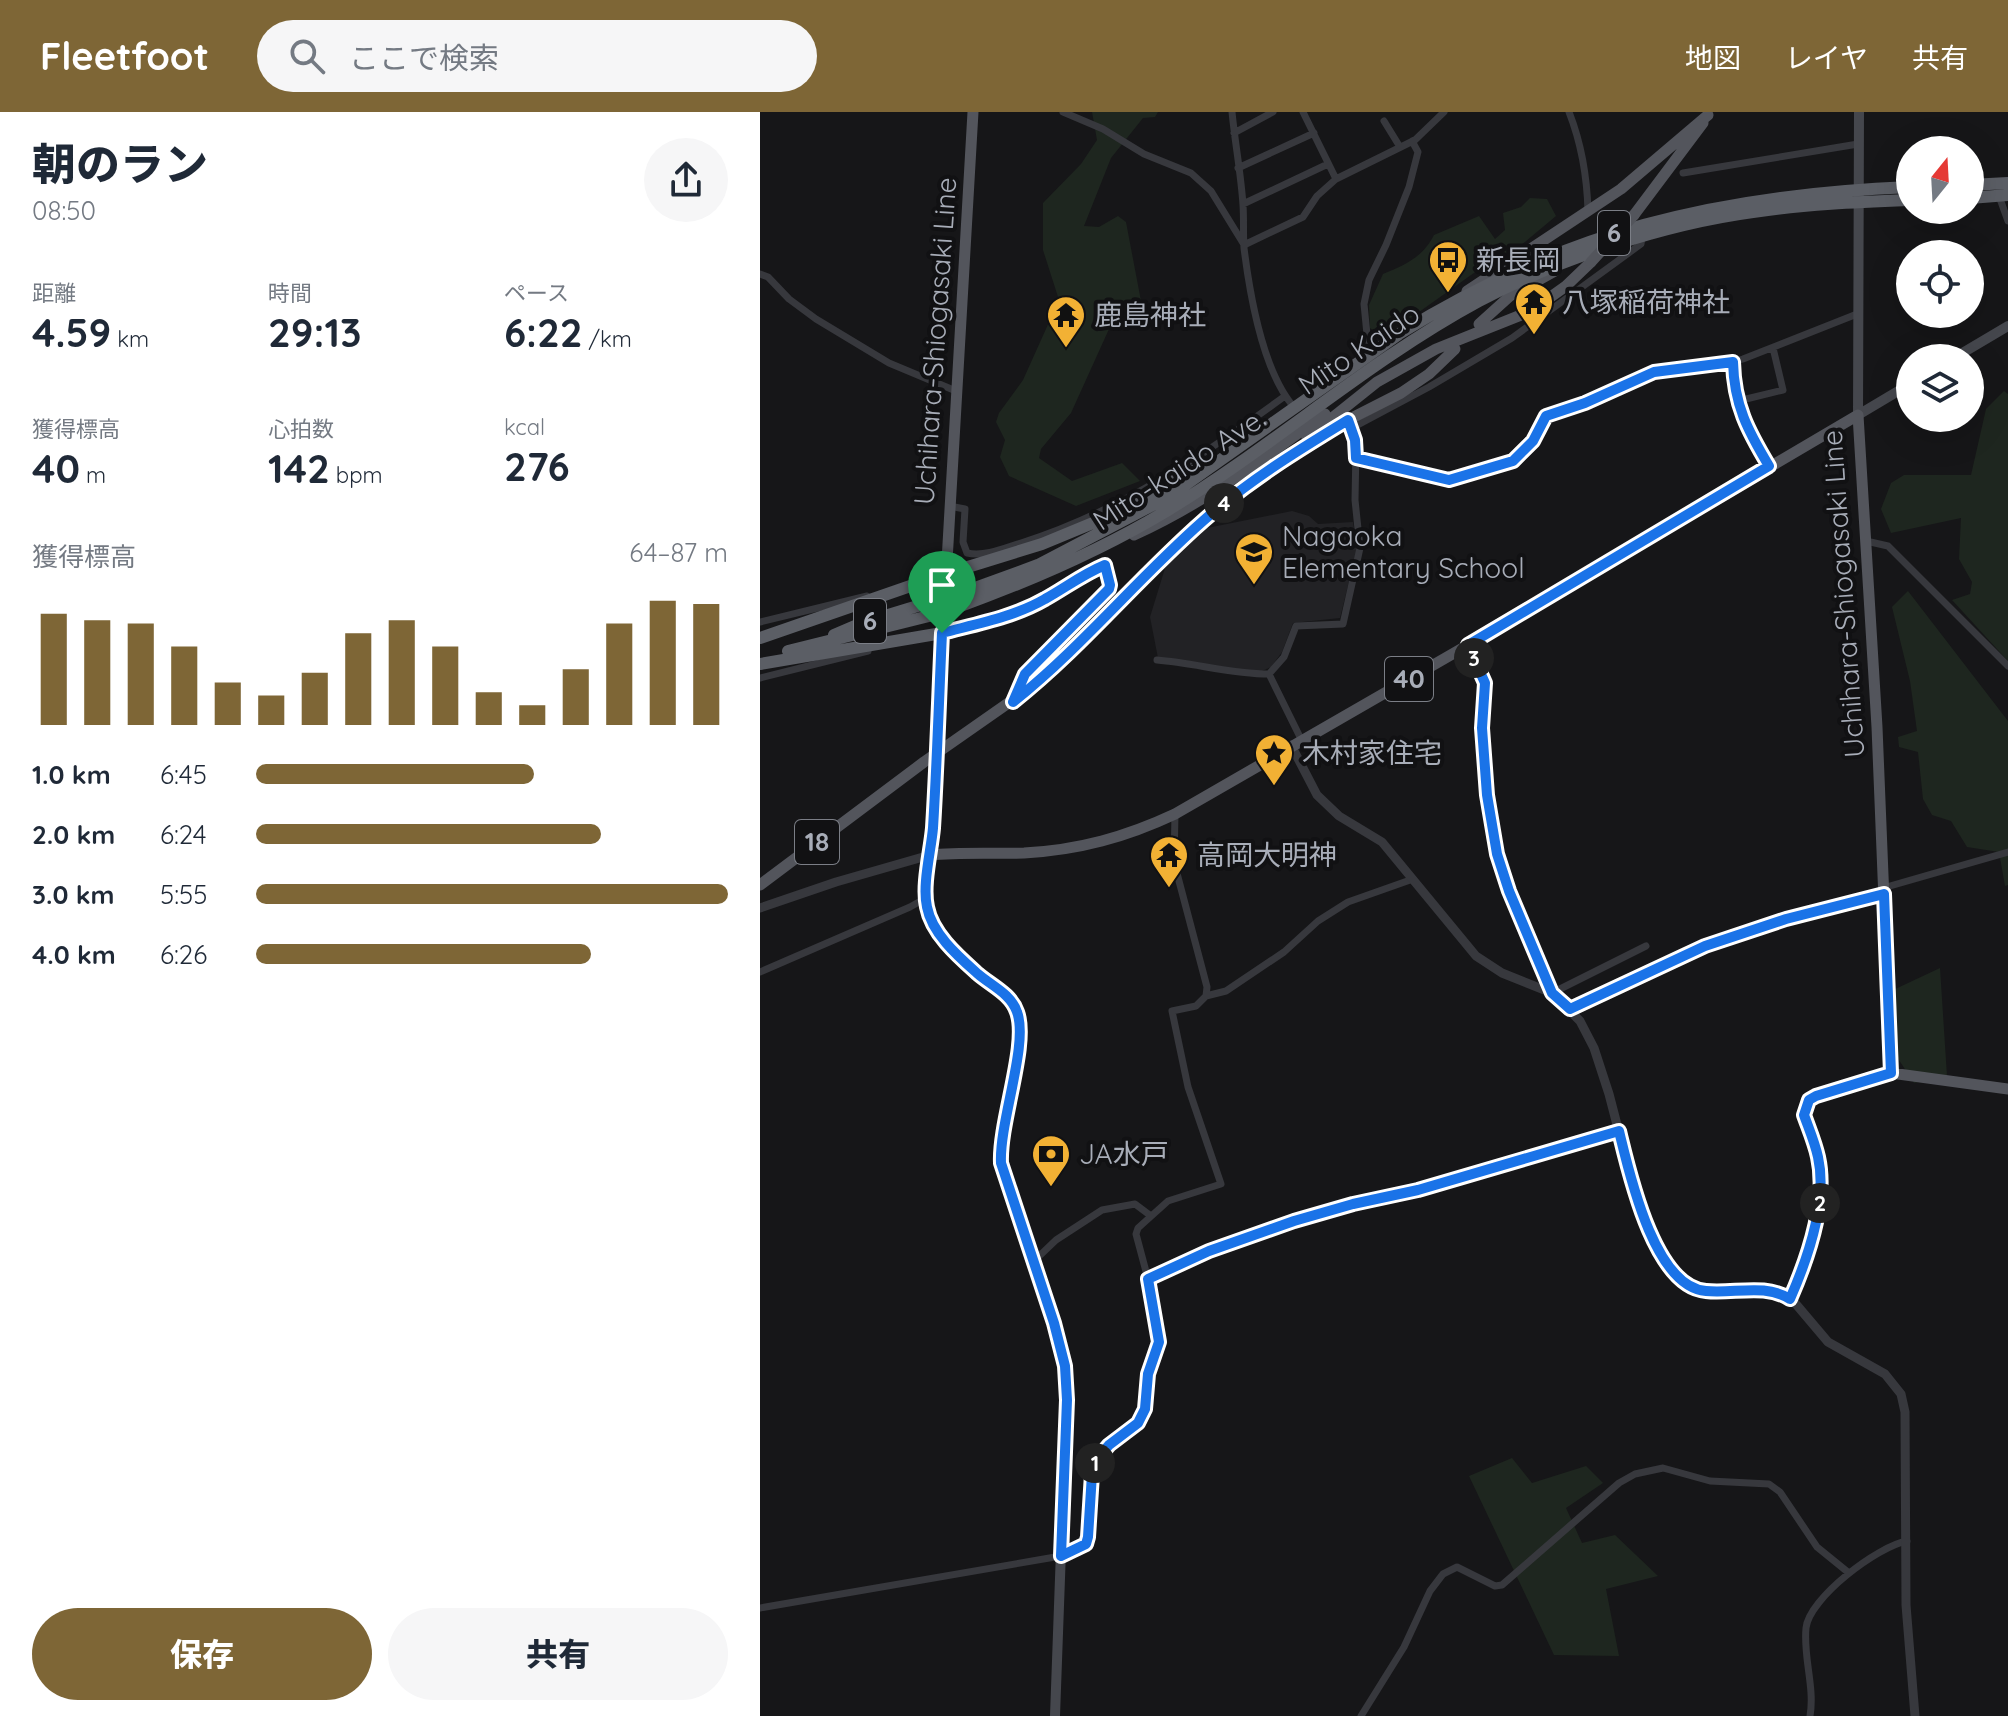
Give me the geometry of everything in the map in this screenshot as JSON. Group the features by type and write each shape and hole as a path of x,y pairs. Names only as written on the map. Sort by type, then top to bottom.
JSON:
{"highway":[{"path":"1984,184 2008,183"},
{"name":"6","path":"1439,317 1512,285 1642,237 1753,212 1896,189"},
{"name":"6","path":"1439,317 1534,263 1647,223 1731,204 1857,196 1896,199"},
{"path":"1984,197 2004,196"},
{"name":"Mito-kaido Ave.","path":"1248,442 1289,401 1439,317"},
{"name":"Mito-kaido Ave.","path":"1080,559 1190,496 1439,317"},
{"name":"6","path":"760,661 933,615 1084,543 1168,497 1248,442"},
{"path":"760,638 1042,544 1105,518 1248,442"},
{"name":"6","path":"809,646 862,623 934,601 955,602 1036,579 1080,559"},
{"path":"760,661 942,633"}],"main road":[{"name":"Uchihara-Shiogasaki Line","path":"937,753 973,112"},
{"path":"1858,415 1859,112"},
{"path":"1439,317 1647,169 1709,114"},
{"path":"1080,559 1142,532 1200,500 1240,476 1343,401 1436,349 1531,311 1566,286 1634,215 1709,114"},
{"path":"1479,324 1510,296 1573,261"},
{"path":"1978,344 2008,326"},
{"path":"1275,464 1401,393 1429,374 1455,349"},
{"path":"1055,1716 1067,1385 1057,1334 1001,1163 1001,1137 1020,1034 1018,1013 1006,996 978,974 942,937 929,915 926,898 937,753 1013,702 1073,649 1202,522 1363,391"},
{"path":"1858,415 1896,392"},
{"name":"Uchihara-Shiogasaki Line","path":"930,855 1021,853 1074,848 1128,835 1175,814 1858,415 1891,1073"},
{"name":"18","path":"760,885 937,753"},
{"path":"1891,1073 2008,1089"}],"street":[{"path":"1063,112 1103,129 1144,154 1191,173 1211,191 1244,245"},
{"path":"949,506 965,509 963,542 967,553 979,555 1034,539 1095,515 1157,483 1289,401 1263,338 1251,296 1232,112"},
{"path":"1234,133 1273,112"},
{"path":"1303,112 1336,179"},
{"path":"1244,245 1303,217 1317,196 1336,179 1412,141 1444,112"},
{"path":"1569,112 1580,140 1587,176 1588,211"},
{"path":"1384,121 1400,147"},
{"path":"1238,168 1314,133"},
{"path":"1369,355 1364,304 1369,280 1409,187 1418,152 1412,141"},
{"path":"1683,173 1858,144"},
{"path":"1243,204 1328,164"},
{"path":"2004,196 2008,221"},
{"path":"1157,660 1189,662 1242,674 1269,674 1284,657 1296,626 1343,624 1360,548 1355,500 1356,458 1350,424 1429,387 1512,338 1641,244 1642,237"},
{"path":"760,274 767,276 789,299 816,319 889,363 956,391"},
{"path":"1356,458 1449,480 1513,461 1533,441 1546,416 1585,403 1628,381 1662,370 1733,362 1857,314"},
{"path":"1738,401 1783,390 1773,348"},
{"path":"1733,362 1745,425 1769,466"},
{"path":"1866,541 1888,546 2008,666"},
{"path":"942,633 1043,601 1079,576 1105,565 1109,589 1025,674 1013,702"},
{"path":"760,622 866,596 893,594"},
{"path":"760,678 866,652 880,643"},
{"path":"1468,645 1485,683 1482,728 1487,795 1497,854 1509,891 1552,993"},
{"path":"1269,674 1309,780 1323,801 1339,816 1382,842 1476,956 1502,973 1552,993 1580,1021 1594,1048 1641,1217 1682,1281 1706,1291 1775,1291 1790,1299 1828,1342 1885,1374 1901,1394 1905,1412 1907,1628 1915,1716"},
{"path":"760,1608 1061,1556 1086,1544 1092,1474 1097,1459 1109,1445 1138,1423 1145,1409 1148,1374 1159,1342 1136,1234 1168,1201 1221,1184 1188,1087 1172,1011 1196,1006 1206,996 1207,987 1174,862 1175,814"},
{"path":"1570,1009 1705,946 2008,852"},
{"path":"760,908 930,855"},
{"path":"1206,996 1226,991 1264,966 1318,921 1348,902 1413,879"},
{"path":"760,972 926,898"},
{"path":"1552,993 1646,946"},
{"path":"1790,1299 1816,1221 1820,1199 1818,1159 1804,1115 1805,1107 1816,1096 1891,1073"},
{"path":"1148,1279 1209,1251 1294,1221 1418,1190 1619,1131"},
{"path":"1033,1262 1056,1240 1102,1210 1135,1204 1151,1216"},
{"path":"1361,1716 1397,1661 1430,1591 1443,1574 1457,1567 1495,1586 1502,1585 1596,1500 1635,1474 1663,1468 1710,1481 1769,1484 1780,1492 1817,1547 1849,1573"},
{"path":"1810,1716 1806,1625 1810,1614 1865,1559 1896,1543 1907,1541"}],"shaded area":[{"path":"1092,112 1158,112 1155,117 1143,118 1111,158 1084,226 1099,227 1118,216 1126,222 1141,301 1114,318 1071,413 1041,449 1039,458 1072,481 1122,463 1140,481 1076,506 1009,476 1000,457 1005,440 996,422 1023,380 1059,300 1043,250 1043,203 1081,164 1097,140"},
{"path":"1530,198 1547,199 1556,216 1514,251 1495,258 1412,317 1377,334 1370,328 1369,305 1383,274 1419,255 1434,235 1479,216 1495,239 1505,230 1503,213 1521,207"},
{"path":"2004,391 2008,394 2008,661 1952,600 1970,594 1972,582 1959,559 1961,518 1891,533 1881,509 1891,483 1904,475 1971,475 1981,432 1984,432 1986,409"},
{"name":"Nagaoka Elementary School","path":"1292,511 1309,516 1318,524 1353,522 1357,549 1340,618 1293,623 1282,652 1271,667 1260,672 1158,658 1150,617 1166,565 1207,528"},
{"path":"1908,591 2008,721 2008,885 2005,886 1999,852 1967,847 1951,821 1932,815 1923,799 1918,752 1899,747 1898,737 1917,731 1910,681 1892,607"},
{"path":"1940,968 1947,1076 1914,1083 1897,1057 1891,991"},
{"path":"1512,1458 1532,1483 1586,1466 1603,1483 1566,1508 1582,1543 1615,1535 1658,1576 1606,1589 1619,1656 1554,1655 1469,1476"}],"place":[{"name":"新長岡","path":"1448,294"},
{"name":"八塚稲荷神社","path":"1534,336"},
{"name":"鹿島神社","path":"1066,349"},
{"name":"Nagaoka Elementary School","path":"1254,586"},
{"name":"木村家住宅","path":"1274,787"},
{"name":"高岡大明神","path":"1169,889"},
{"name":"JA水戸","path":"1051,1188"}],"route":[{"path":"1733,362 1734,382 1745,425 1769,466 1468,645 1485,683 1482,728 1487,795 1502,872 1552,993 1570,1009 1705,946 1786,919 1884,894 1891,1073 1816,1096 1805,1107 1804,1115 1818,1159 1821,1181 1819,1212 1790,1299 1775,1291 1698,1290 1682,1281 1641,1217 1619,1131 1418,1190 1294,1221 1209,1251 1148,1279 1159,1342 1148,1374 1145,1409 1138,1423 1109,1445 1097,1459 1092,1474 1086,1544 1061,1556 1067,1400 1065,1366 1054,1323 1001,1163 1001,1137 1017,1058 1020,1022 1012,1002 978,974 942,937 927,907 942,633 1043,601 1079,576 1105,565 1109,589 1025,674 1013,702 1073,649 1170,551 1223,503 1275,464 1348,420 1355,440 1356,458 1449,480 1513,461 1533,441 1546,416 1585,403 1628,381 1654,372 1733,362"}]}
